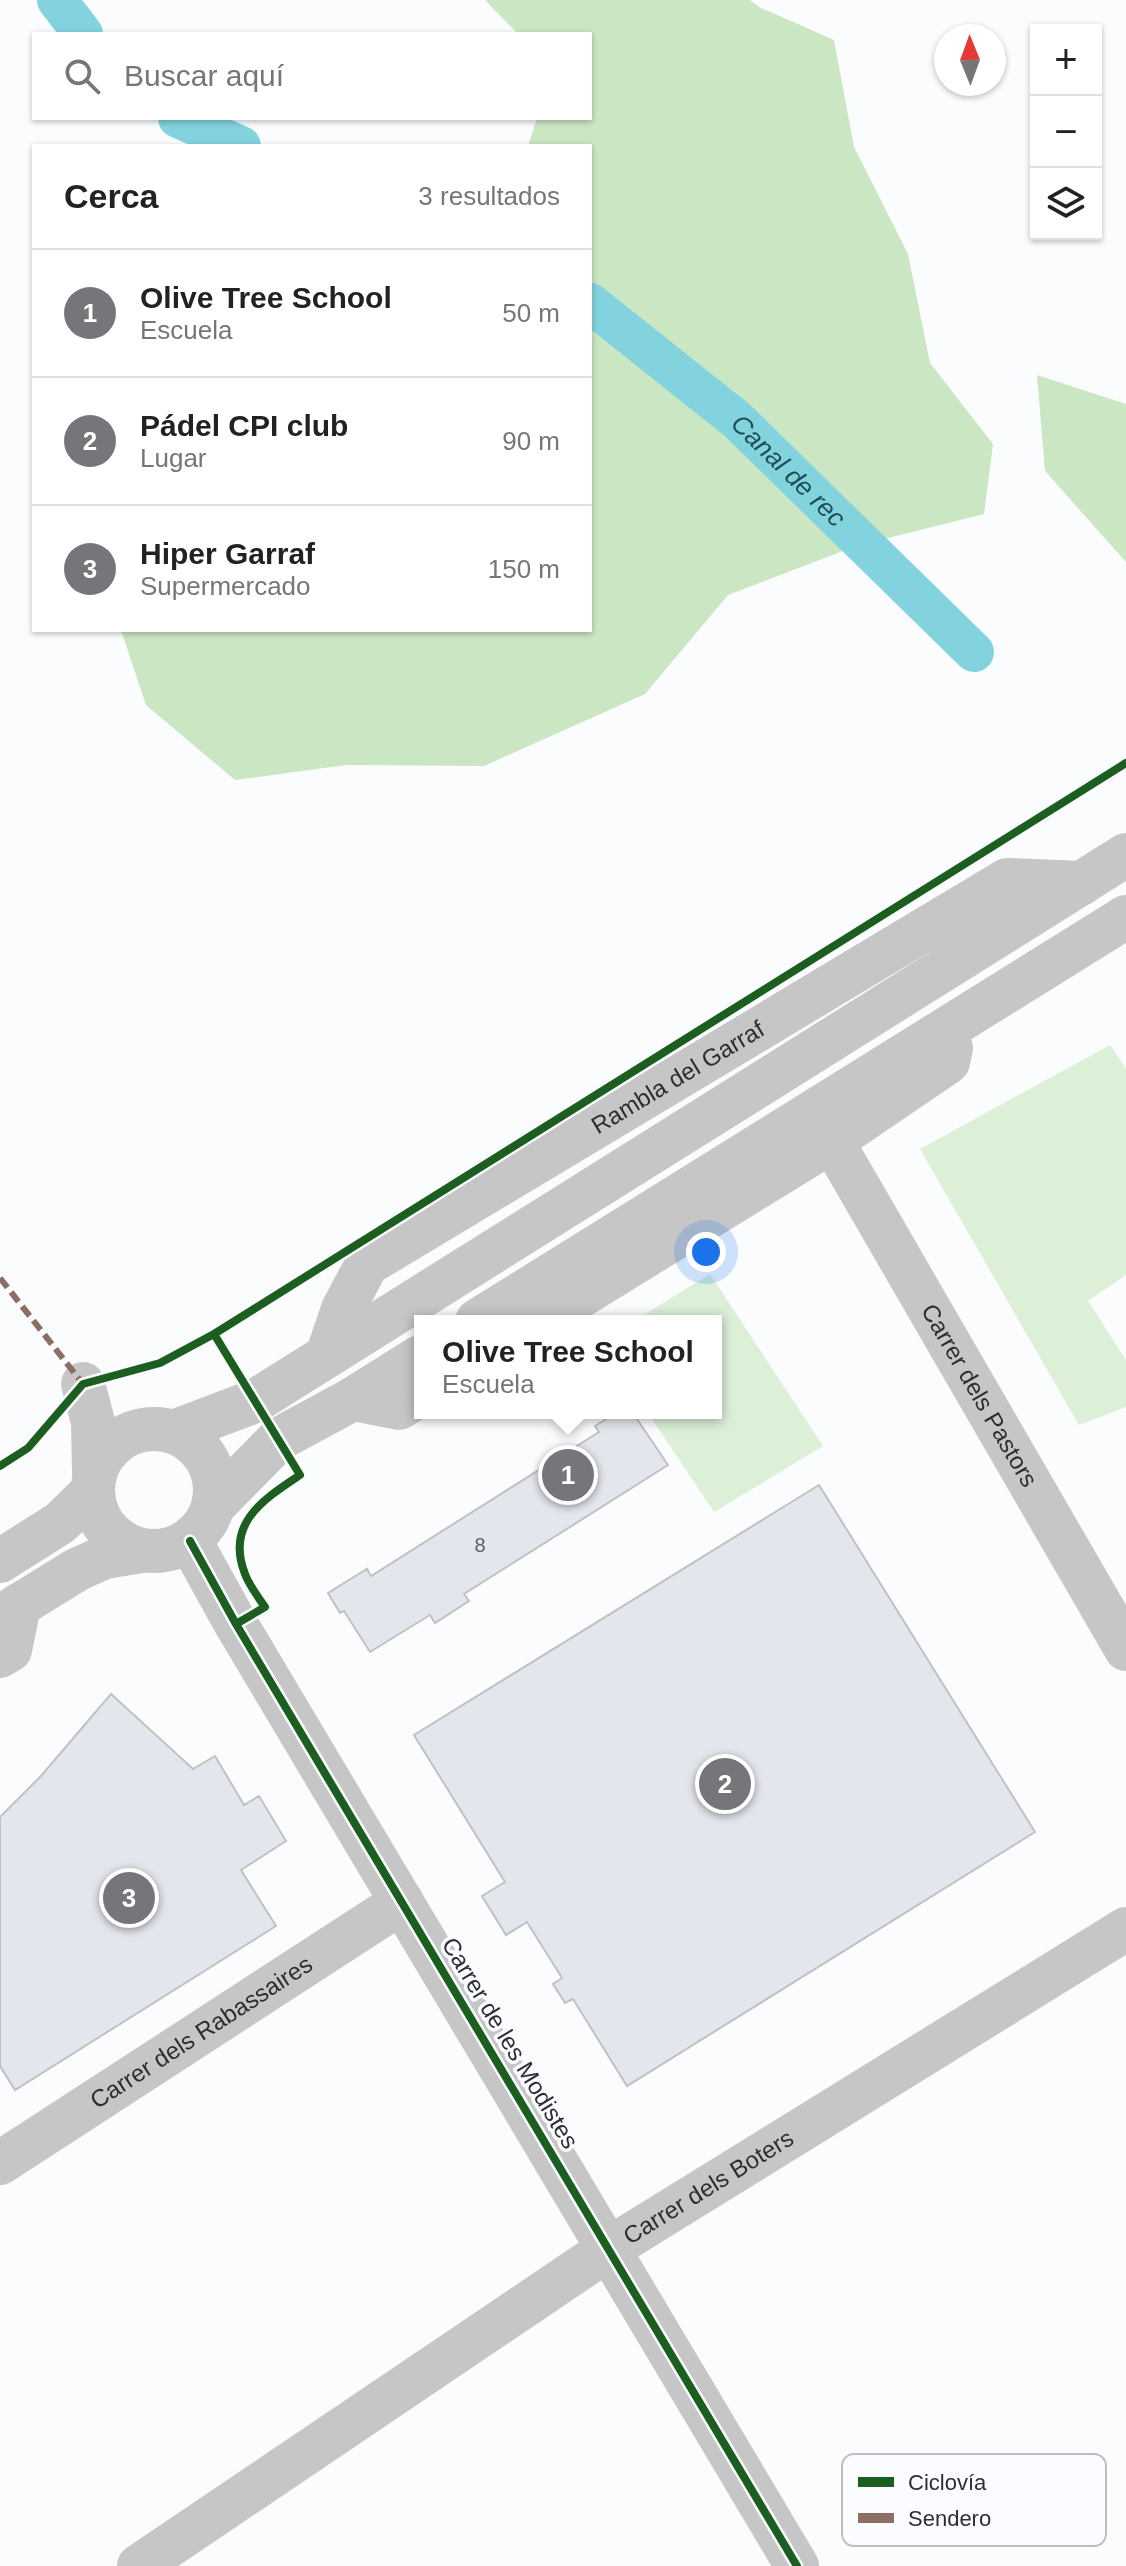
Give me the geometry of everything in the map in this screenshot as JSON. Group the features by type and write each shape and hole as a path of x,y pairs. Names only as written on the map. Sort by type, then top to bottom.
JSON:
{"street":[{"name":"Rambla del Garraf","path":"162,1430 255,1401 328,1353 343,1309 367,1264 1007,880 1082,883 1126,855"},
{"path":"487,1315 1126,917"},
{"path":"550,1315 832,1141 948,1062 956,1023"},
{"name":"Carrer dels Pastors","path":"832,1141 1126,1649"},
{"path":"214,1505 279,1439 353,1399 414,1361"},
{"path":"0,1656 10,1650 9,1611 78,1569 105,1557 141,1551 163,1552 190,1541 205,1525 214,1505 216,1484 212,1469 192,1441 124,1418 83,1384 93,1422 93,1483 99,1520 113,1537 141,1551"},
{"path":"353,1399 399,1408 414,1399"},
{"path":"0,1561 60,1523 93,1483 109,1447 127,1434 162,1430"},
{"name":"Carrer de les Modistes","path":"190,1541 236,1624 797,2566"},
{"name":"Carrer dels Rabassaires","path":"0,2163 402,1902"},
{"name":"Carrer dels Boters","path":"139,2566 610,2248 1126,1929"}],"green space":[{"path":"485,0 750,0 759,7 834,40 854,147 908,254 930,363 993,444 984,514 856,546 728,595 645,694 484,766 346,765 235,780 146,705 122,632 592,632 592,144 529,144 536,120 592,120 592,32 516,32"},
{"path":"1037,375 1126,404 1126,562 1045,471"},
{"path":"1110,1045 1126,1069 1126,1275 1088,1301 1126,1360 1126,1407 1079,1425 920,1149"},
{"path":"710,1274 823,1446 714,1512 652,1419 722,1419 722,1315 644,1315"}],"building":[{"path":"606,1419 637,1419 668,1465 464,1594 469,1601 435,1623 430,1615 370,1652 344,1611 340,1613 328,1593 367,1569 371,1576 599,1432 595,1426"},
{"path":"819,1485 1035,1832 627,2086 573,1999 565,2003 553,1984 562,1978 527,1922 506,1935 482,1896 505,1882 414,1735"},
{"path":"111,1694 193,1769 215,1756 244,1805 259,1796 286,1841 241,1870 276,1926 15,2090 0,2066 0,1817 41,1776"}],"waterway":[{"name":"Canal de rec","path":"57,0 81,32"},
{"name":"Canal de rec","path":"182,120 236,144"},
{"name":"Canal de rec","path":"592,305 737,420 974,652"}],"marked path":[{"path":"0,1278 83,1384"}],"cycle path":[{"path":"0,1466 28,1448 83,1384 160,1363 214,1334 1126,763"},
{"path":"214,1334 300,1475 262,1503 244,1527 240,1556 247,1578 265,1607 236,1624"},
{"path":"190,1541 236,1624 797,2566"}],"place":[{"name":"Olive Tree School","path":"568,1475"},
{"name":"Pádel CPI club","path":"725,1784"},
{"name":"Hiper Garraf","path":"129,1898"}]}
